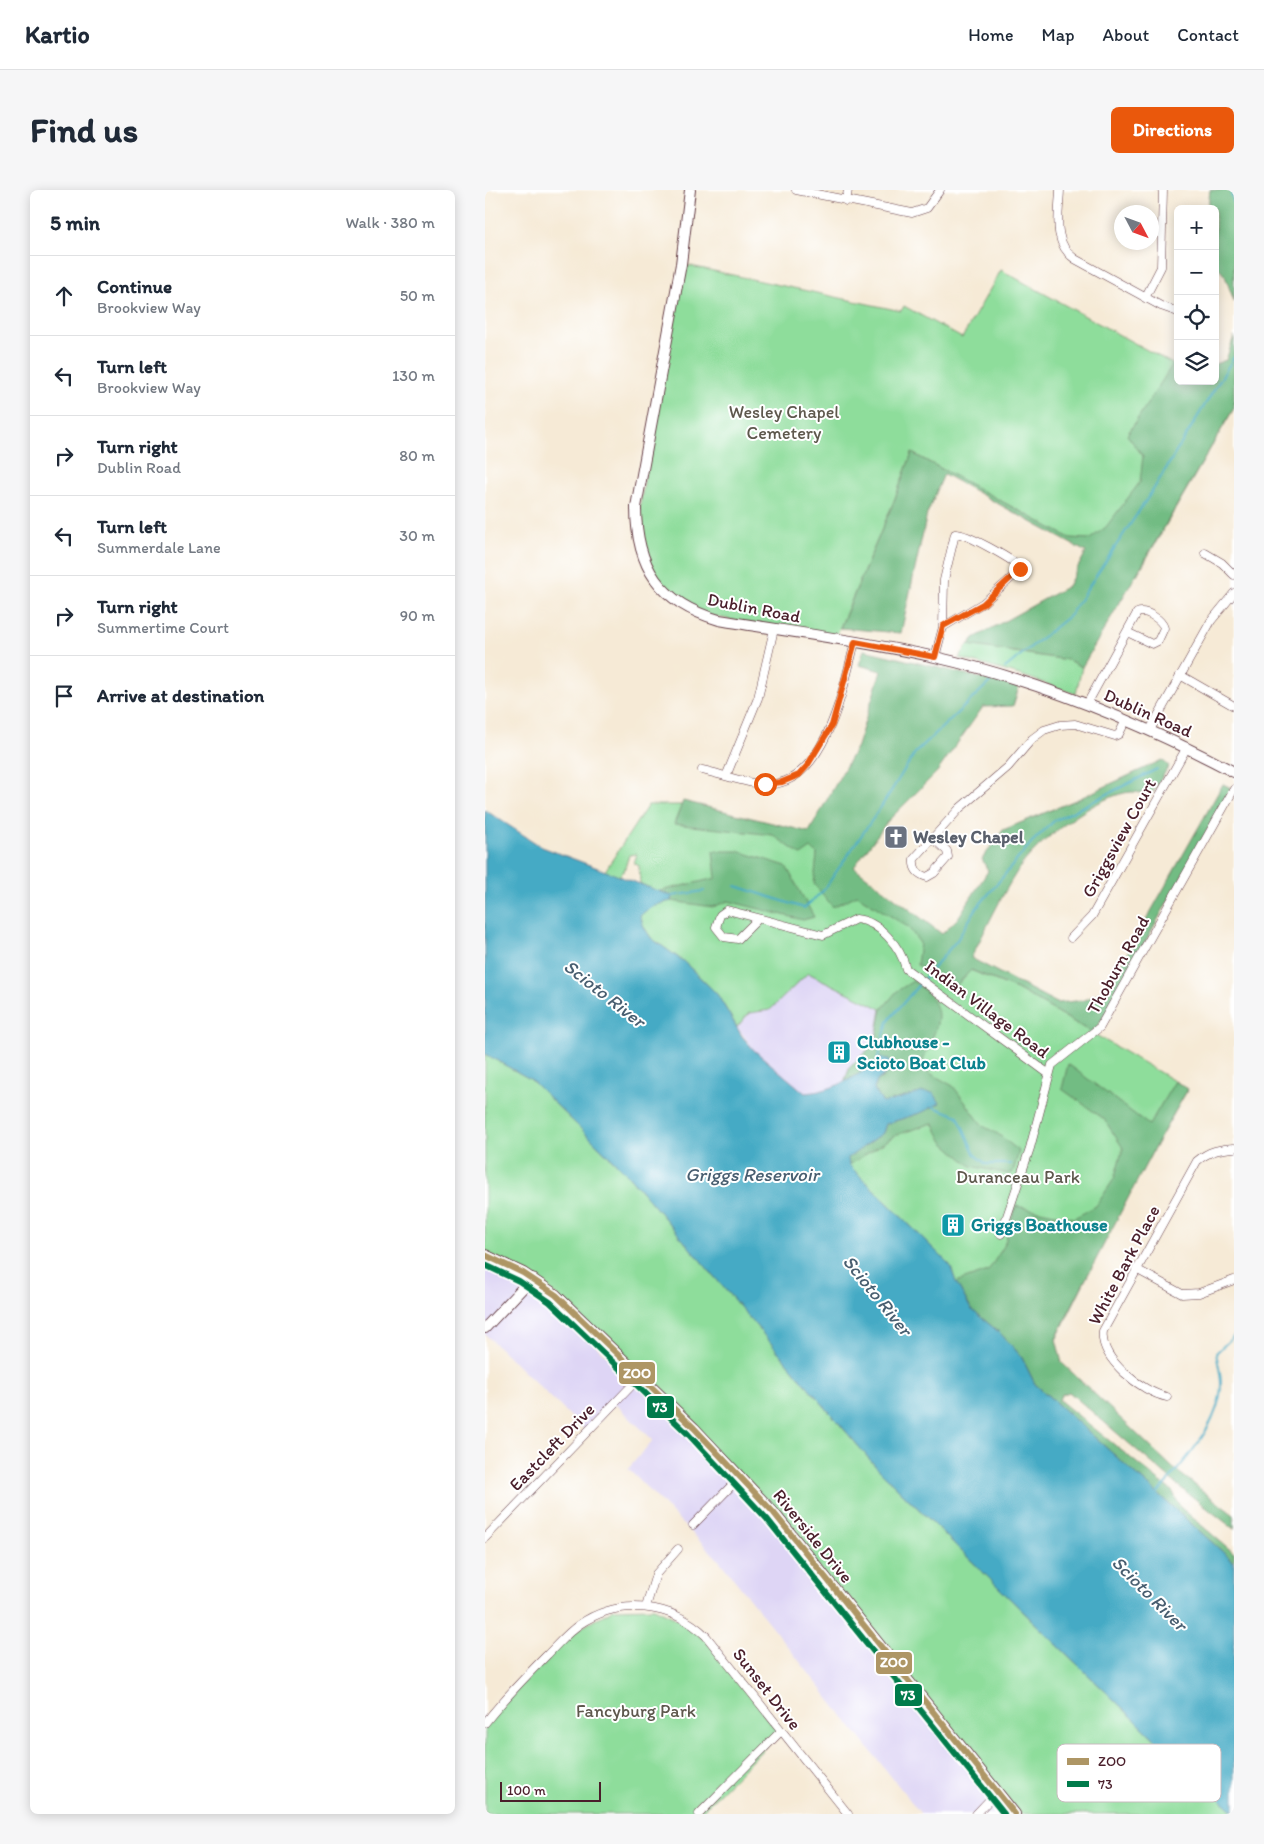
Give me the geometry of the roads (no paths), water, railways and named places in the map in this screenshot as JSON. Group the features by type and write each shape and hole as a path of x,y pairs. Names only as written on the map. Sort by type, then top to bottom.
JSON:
{"main road":[{"name":"Dublin Road","path":"690,190 680,268 637,492 637,538 651,573 664,590 683,606 695,613 719,620 935,657 1036,686 1127,720 1187,747 1234,772"},
{"name":"Riverside Drive","path":"485,1255 532,1278 556,1296 741,1476 774,1513 1015,1814"},
{"path":"485,1328 532,1278"}],"street":[{"path":"796,190 904,213 919,212 933,203 940,190"},
{"path":"846,200 848,190"},
{"path":"1060,190 1059,231 1062,247 1075,259 1145,298 1174,310"},
{"path":"1145,298 1161,267 1163,190"},
{"path":"935,657 943,626 944,580 954,535 957,532 1017,564 1020,569 983,604 943,626"},
{"path":"1205,553 1222,563 1234,575"},
{"path":"1150,730 1219,608 1234,594"},
{"path":"1087,704 1127,632 1139,611 1162,622 1165,628 1158,641 1152,644 1127,632"},
{"path":"727,774 757,698 773,629"},
{"path":"702,770 727,774 765,784 782,782 799,775 832,725 855,642"},
{"path":"1180,675 1234,706"},
{"path":"933,838 947,851 948,857 935,873 927,877 916,872 913,866 914,859 960,808 1008,767 1032,739 1045,730 1059,724 1075,724 1115,736 1119,734 1127,720"},
{"name":"Griggsview Court","path":"1071,938 1092,916 1187,747"},
{"name":"Thoburn Road","path":"1001,1234 1030,1148 1052,1065 1100,1028 1234,789"},
{"name":"Indian Village Road","path":"758,918 737,939 724,937 716,926 720,916 727,910 758,918 823,935 837,930 849,921 865,920 873,924 888,937 901,954 906,969 913,972 943,997 1049,1074"},
{"name":"White Bark Place","path":"1167,1397 1142,1386 1113,1362 1104,1349 1103,1331 1197,1161 1206,1153 1218,1149 1234,1148"},
{"path":"1136,1269 1182,1294 1199,1293 1234,1280"},
{"name":"Eastcleft Drive","path":"485,1538 640,1377"},
{"path":"693,1525 741,1476"},
{"path":"646,1607 656,1574 679,1549"},
{"name":"Sunset Drive","path":"485,1723 521,1681 580,1624 614,1609 646,1607 667,1612 700,1630 843,1812"},
{"path":"699,1814 781,1731"},
{"path":"976,1814 997,1792"}],"water":[{"name":"Griggs Reservoir","path":"485,810 542,847 672,896 671,901 654,906 640,916 651,938 683,961 717,994 742,1036 754,1050 805,1093 836,1086 863,1071 881,1058 889,1059 892,1068 877,1081 874,1089 883,1103 923,1092 934,1093 940,1103 923,1112 886,1124 883,1133 848,1158 849,1165 950,1265 956,1282 971,1309 1000,1333 1021,1356 1035,1384 1234,1562 1234,1811 1221,1800 1221,1744 1160,1744 877,1468 627,1174 530,1079 485,1054"}],"waterway":[{"path":"1230,190 1234,204"},
{"path":"1005,668 1070,615 1153,490 1234,357"},
{"path":"736,886 804,908 823,891 881,807 915,753 990,682"},
{"path":"924,979 957,940 976,909 1032,842 1054,821 1157,769"},
{"path":"672,896 704,891"},
{"path":"877,1061 888,1021 921,982"},
{"path":"934,1107 958,1116 975,1155 986,1164 1011,1164"},
{"path":"1157,1494 1188,1457 1207,1429 1219,1399 1221,1384 1216,1353 1234,1336"}],"place":[{"name":"Wesley Chapel","path":"896,837"},
{"name":"Clubhouse - Scioto Boat Club","path":"839,1052"},
{"name":"Griggs Boathouse","path":"953,1225"}],"park label":[{"name":"Wesley Chapel Cemetery","path":"784,422"},
{"name":"Duranceau Park","path":"1018,1177"},
{"name":"Fancyburg Park","path":"636,1711"}],"water label":[{"name":"Scioto River","path":"605,993"},
{"name":"Scioto River","path":"878,1295"},
{"name":"Scioto River","path":"1150,1593"}]}
